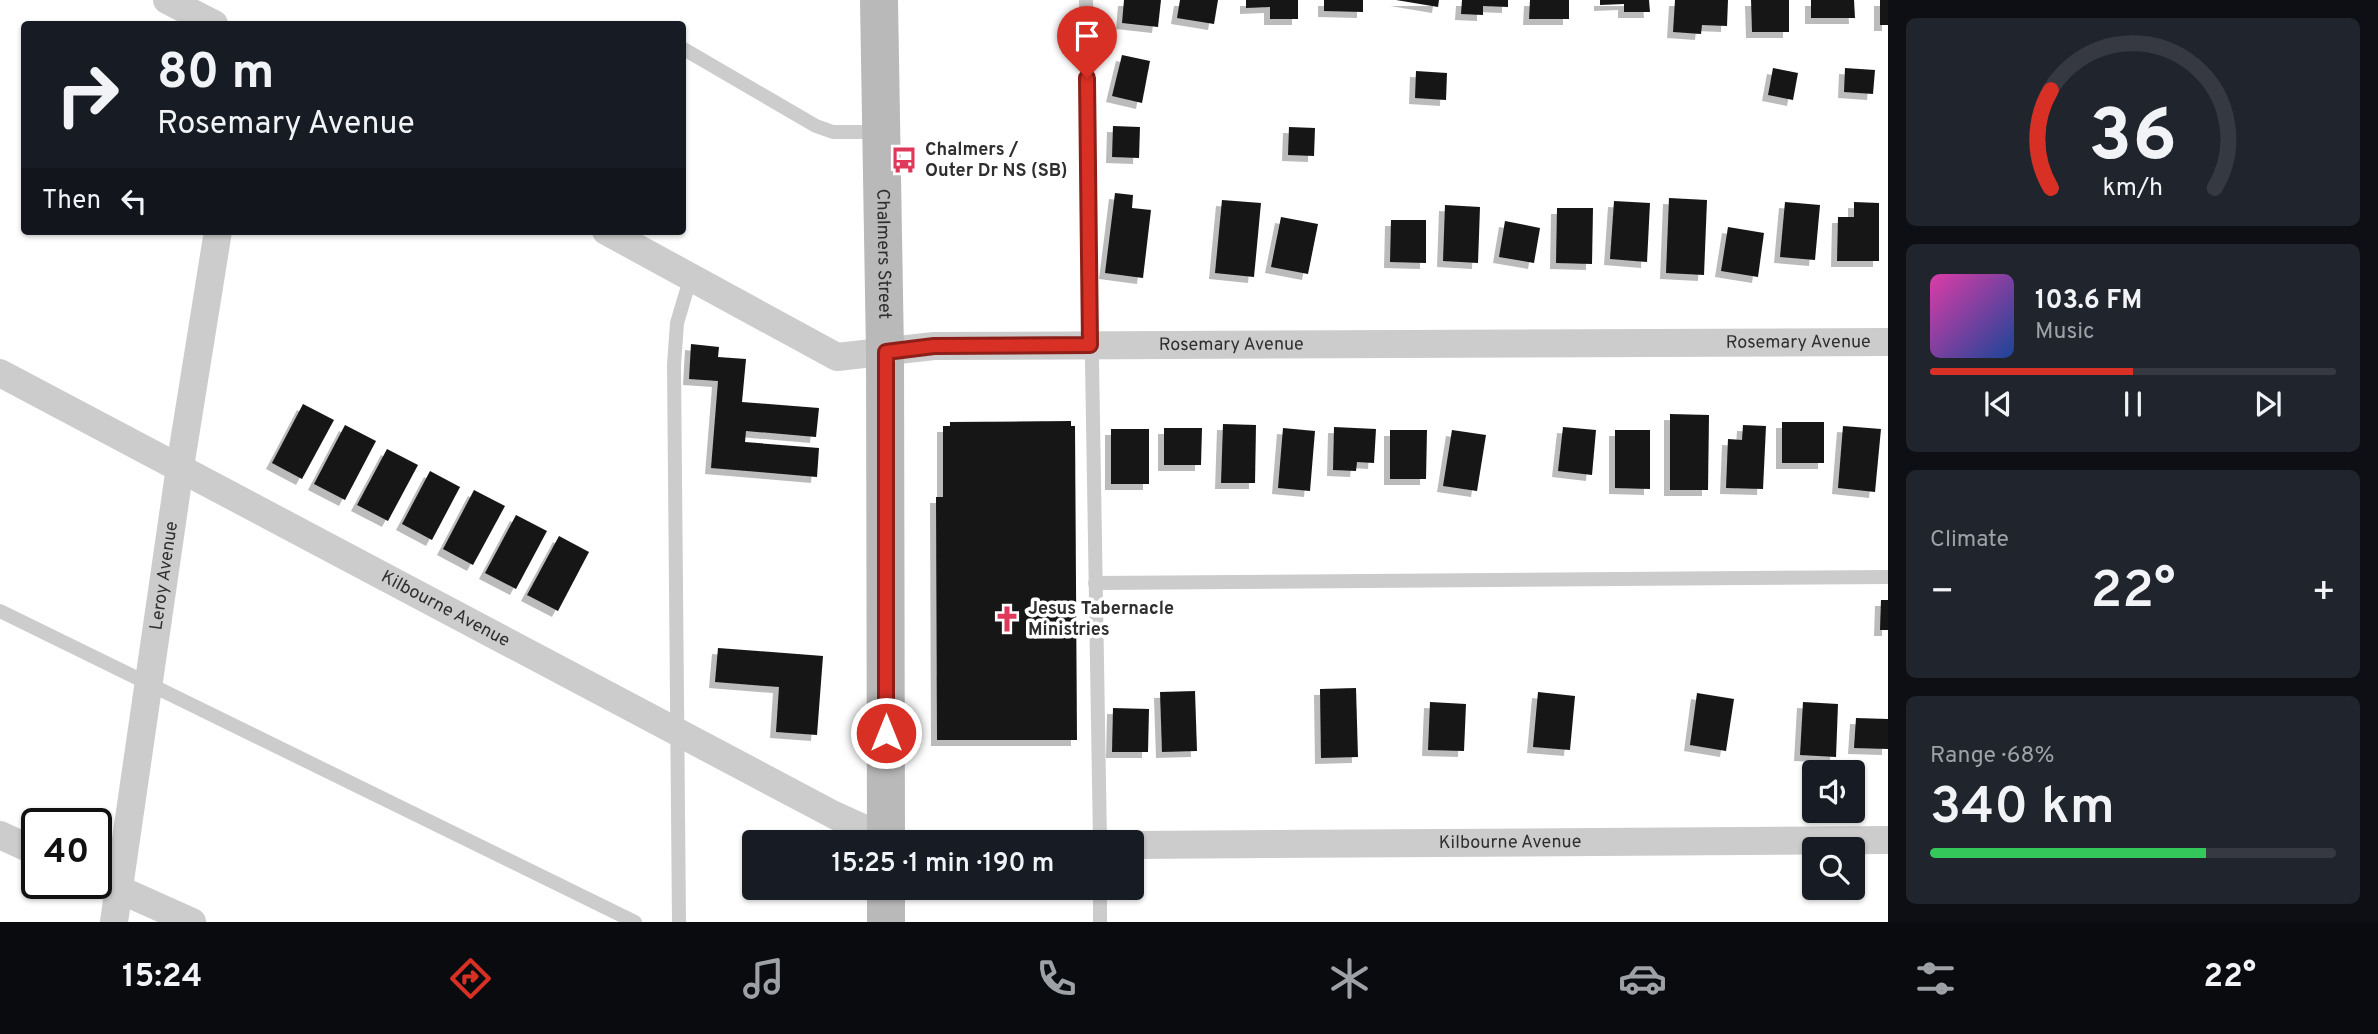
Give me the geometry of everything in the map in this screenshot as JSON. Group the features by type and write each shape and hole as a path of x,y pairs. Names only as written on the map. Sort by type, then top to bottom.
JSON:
{"street":[{"path":"167,0 208,21"},
{"name":"Chalmers Street","path":"879,0 886,352 888,830"},
{"name":"Leroy Avenue","path":"112,864 148,684 217,235"},
{"name":"Rosemary Avenue","path":"614,235 837,357 934,346 1888,342"},
{"name":"Kilbourne Avenue","path":"0,373 678,733 867,830"},
{"path":"0,835 21,845"},
{"name":"Kilbourne Avenue","path":"1144,845 1888,840"},
{"path":"112,886 192,922"},
{"name":"Leroy Avenue","path":"110,899 114,922"},
{"path":"886,900 886,922"}],"lane":[{"path":"1086,0 1100,830"},
{"path":"686,50 816,126 833,132 880,132"},
{"path":"679,922 674,365 677,323 691,276"},
{"path":"1095,583 1888,577"},
{"path":"0,611 635,922"},
{"path":"1100,900 1100,922"}],"building":[{"path":"1124,0 1161,0 1158,27 1122,23"},
{"path":"1180,0 1218,0 1214,24 1177,18"},
{"path":"1246,0 1298,0 1298,19 1270,19 1270,7 1246,8"},
{"path":"1324,0 1363,0 1363,12 1324,11"},
{"path":"1396,0 1439,0 1438,7"},
{"path":"1462,0 1508,0 1508,7 1483,6 1483,15 1461,14"},
{"path":"1530,0 1569,0 1569,19 1529,19"},
{"path":"1600,0 1649,0 1650,12 1624,12 1624,4 1600,5"},
{"path":"1675,0 1728,0 1727,26 1702,25 1701,34 1673,32"},
{"path":"1751,0 1789,0 1789,32 1752,32"},
{"path":"1811,0 1854,0 1855,18 1811,18"},
{"path":"1880,0 1888,0 1888,25 1880,25"},
{"path":"1122,55 1150,61 1142,103 1112,96"},
{"path":"1773,68 1798,73 1793,100 1768,95"},
{"path":"1845,68 1875,70 1873,94 1844,92"},
{"path":"1416,71 1447,73 1446,100 1415,98"},
{"path":"1113,126 1140,127 1139,158 1112,157"},
{"path":"1289,127 1315,128 1314,156 1288,155"},
{"path":"1115,193 1133,195 1132,208 1151,210 1143,278 1105,273"},
{"path":"1669,198 1707,200 1704,275 1666,273"},
{"path":"1222,200 1261,203 1254,277 1215,273"},
{"path":"1614,201 1650,203 1647,262 1610,259"},
{"path":"1785,202 1820,205 1815,260 1780,257"},
{"path":"1854,202 1879,203 1879,261 1837,261 1838,217 1854,217"},
{"path":"1445,205 1480,207 1478,263 1443,261"},
{"path":"1557,208 1593,208 1592,264 1556,263"},
{"path":"1281,217 1318,224 1308,274 1271,267"},
{"path":"1391,220 1426,220 1426,263 1390,262"},
{"path":"1505,221 1540,228 1534,263 1499,257"},
{"path":"1728,227 1764,233 1758,277 1721,271"},
{"path":"691,344 719,347 718,357 746,359 742,402 819,408 816,437 746,431 745,442 819,448 817,477 711,468 718,381 689,379"},
{"path":"303,404 334,420 302,479 272,463"},
{"path":"1670,414 1709,415 1708,490 1670,490"},
{"name":"Jesus Tabernacle Ministries","path":"1071,421 1071,426 1075,426 1077,740 937,740 936,497 943,497 943,426 950,426 950,422"},
{"path":"1782,422 1824,422 1824,463 1782,463"},
{"path":"1223,424 1256,425 1255,483 1221,483"},
{"path":"345,425 376,441 345,500 314,484"},
{"path":"1743,425 1766,426 1763,489 1726,488 1728,439 1742,440"},
{"path":"1843,426 1881,429 1875,492 1838,488"},
{"path":"1334,427 1376,429 1374,463 1357,462 1356,471 1333,470"},
{"path":"1563,427 1596,430 1592,475 1558,471"},
{"path":"1164,428 1202,428 1201,465 1164,465"},
{"path":"1283,428 1315,431 1310,491 1278,488"},
{"path":"1111,429 1149,429 1149,484 1111,484"},
{"path":"1390,430 1427,430 1426,479 1390,479"},
{"path":"1452,430 1486,435 1477,491 1443,486"},
{"path":"1615,430 1650,430 1650,489 1615,488"},
{"path":"387,449 418,465 388,521 357,505"},
{"path":"430,471 460,487 432,540 402,524"},
{"path":"474,490 505,506 473,565 443,549"},
{"path":"516,515 547,531 516,589 485,573"},
{"path":"559,536 589,552 558,611 527,595"},
{"path":"1881,600 1888,600 1888,630 1880,630"},
{"path":"718,648 823,656 817,735 776,732 779,687 715,682"},
{"path":"1356,688 1358,757 1321,758 1320,689"},
{"path":"1195,691 1197,751 1162,752 1160,692"},
{"path":"1538,692 1575,696 1570,750 1533,747"},
{"path":"1697,693 1734,699 1726,751 1690,745"},
{"path":"1430,702 1466,704 1464,751 1428,750"},
{"path":"1803,702 1838,704 1836,757 1800,755"},
{"path":"1113,708 1149,709 1148,752 1112,752"},
{"path":"1856,718 1888,719 1888,749 1854,748"}],"place":[{"name":"Chalmers / Outer Dr NS (SB)","path":"904,160"},
{"name":"Jesus Tabernacle Ministries","path":"1007,619"}],"route":[{"path":"886,733 886,352 934,346 1090,345 1087,78"}]}
